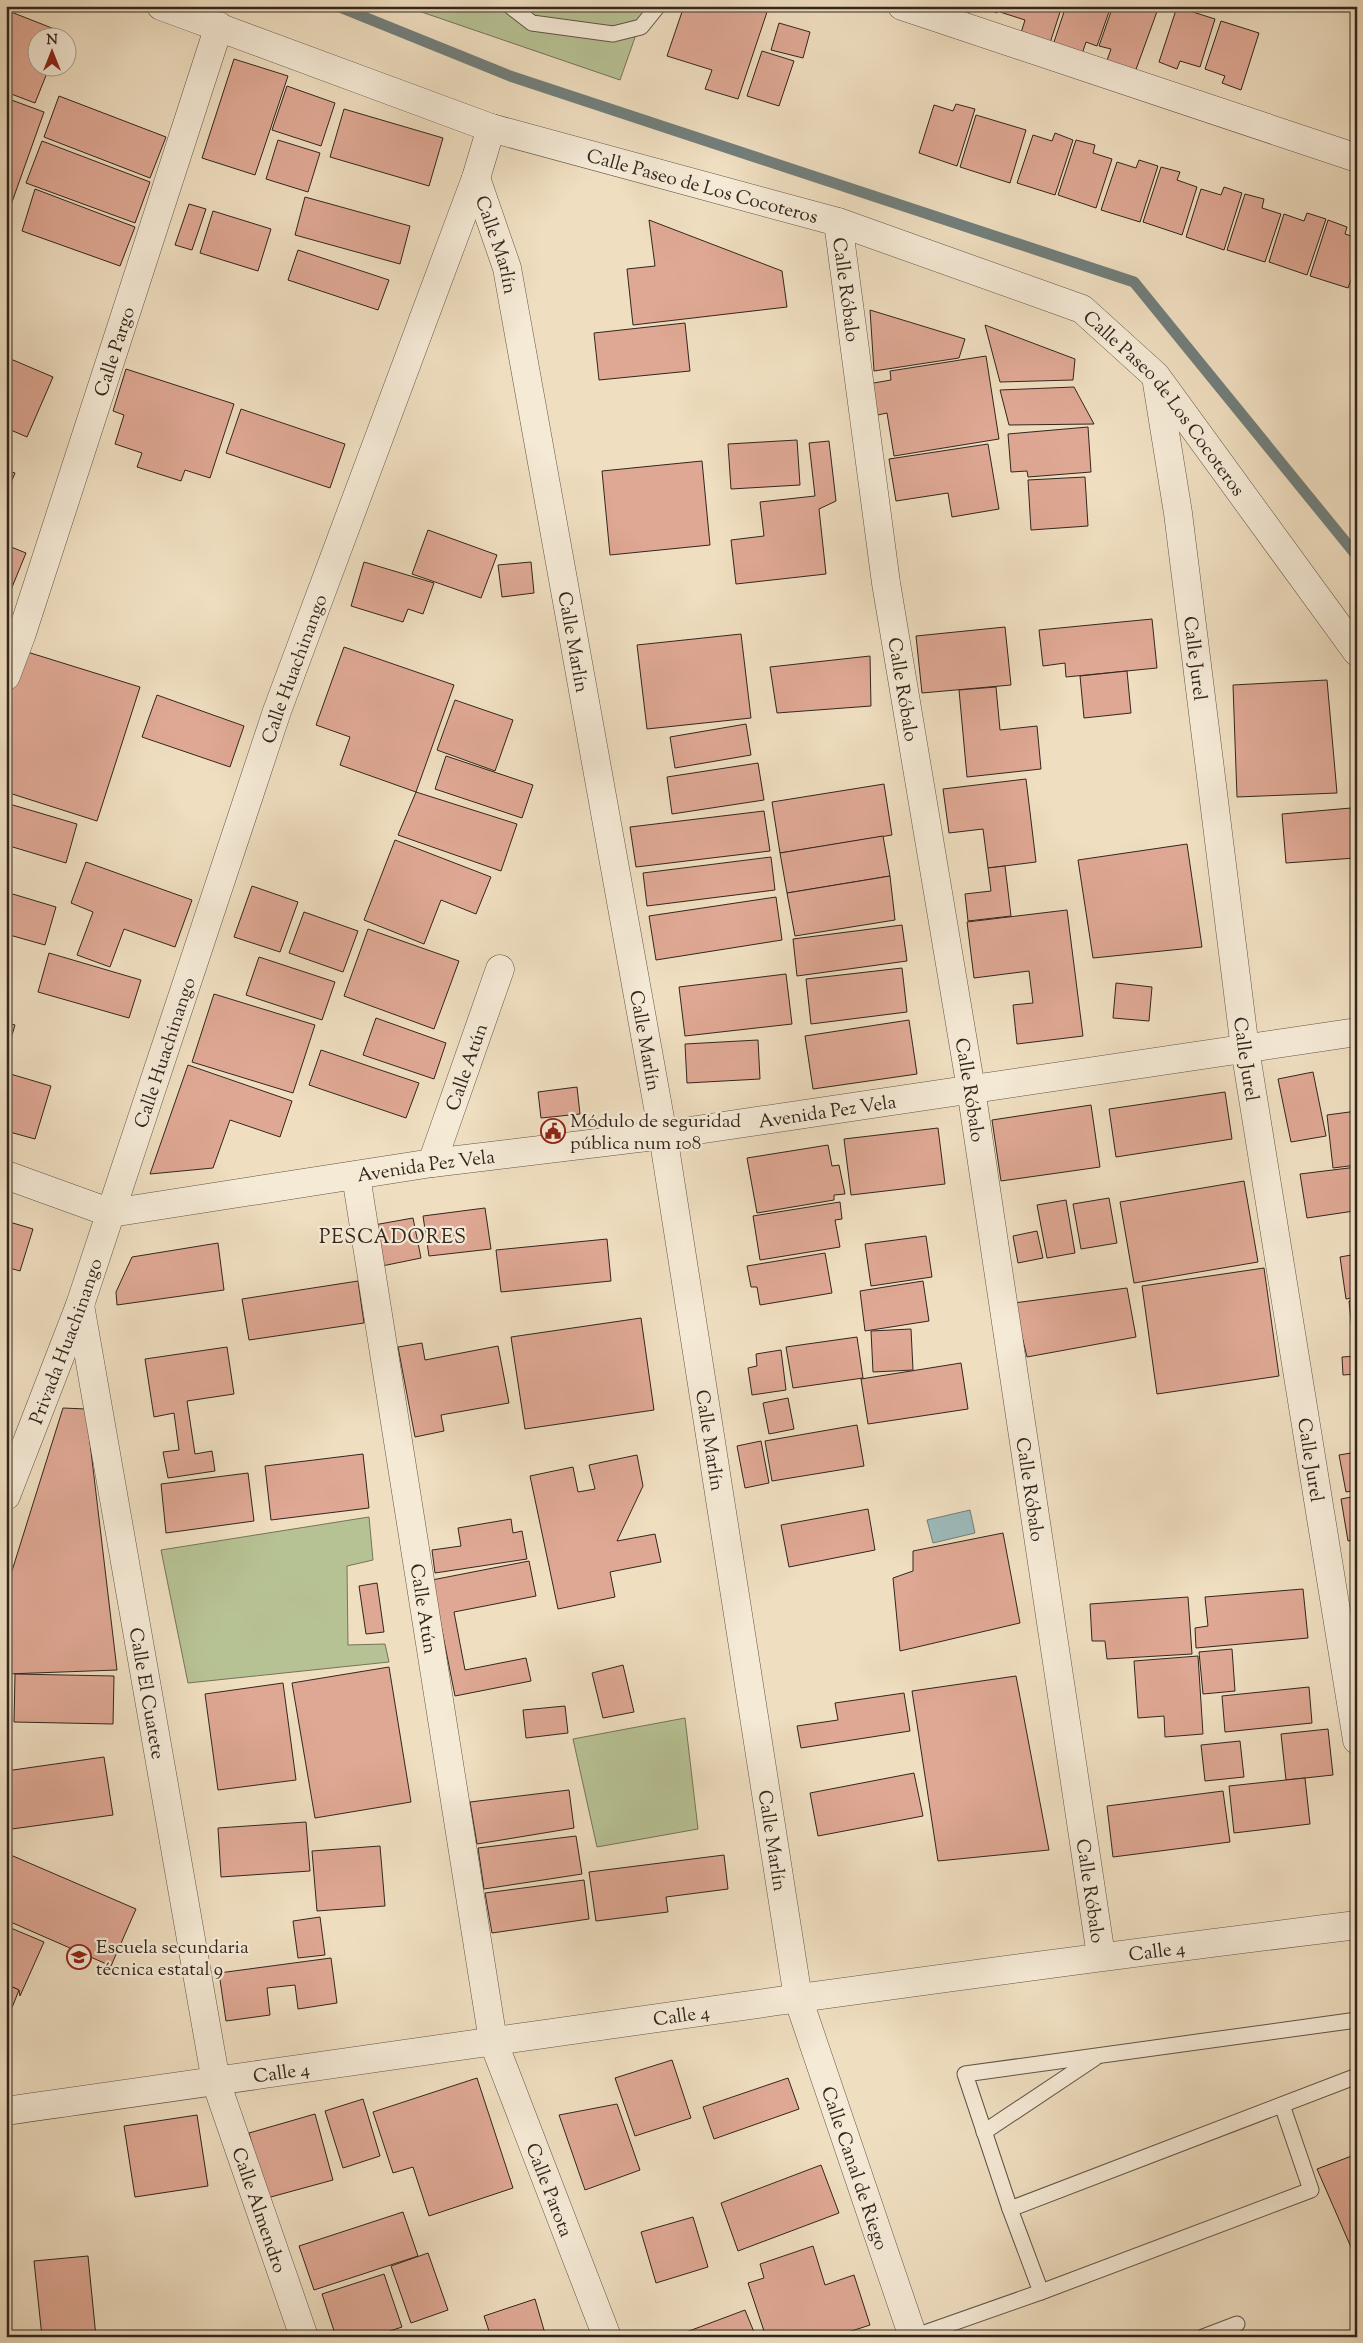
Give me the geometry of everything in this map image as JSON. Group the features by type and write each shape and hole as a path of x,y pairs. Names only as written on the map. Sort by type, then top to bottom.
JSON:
{"street":[{"name":"Calle Paseo de Los Cocoteros","path":"161,6 491,128 838,222 1082,309 1156,376 1357,652"},
{"path":"902,6 1357,158"},
{"name":"Calle Pargo","path":"6,676 25,624 219,26"},
{"name":"Calle Huachinango","path":"111,1213 277,711 476,178 491,128"},
{"name":"Calle Marlín","path":"476,178 507,268 663,1135 798,1998"},
{"name":"Calle Róbalo","path":"838,222 886,583 971,1089 1101,1956"},
{"name":"Calle Jurel","path":"1156,376 1178,513 1245,1048 1357,1740"},
{"name":"Calle Atún","path":"432,1163 500,969"},
{"name":"Avenida Pez Vela","path":"6,1175 111,1213 432,1163 663,1135 1357,1032"},
{"name":"Calle Atún","path":"356,1176 493,2041"},
{"name":"Privada Huachinango","path":"6,1496 80,1305 111,1213"},
{"name":"Calle El Cuatete","path":"80,1305 216,2082"},
{"name":"Calle 4","path":"6,2111 1101,1956 1357,1925"},
{"name":"Calle Canal de Riego","path":"798,1998 913,2337"},
{"name":"Calle Parota","path":"493,2041 607,2337"},
{"name":"Calle Almendro","path":"216,2082 304,2337"}],"lane":[{"path":"510,6 532,23 613,34 642,27 658,6"},
{"path":"1041,2292 1010,2209 965,2074 1357,2020"},
{"path":"984,2132 1099,2056"},
{"path":"1010,2209 1357,2076"},
{"path":"913,2337 1041,2292 1311,2190 1282,2105"},
{"path":"1203,2337 1237,2324"}],"green space":[{"path":"404,6 646,6 620,80"},
{"path":"369,1517 373,1560 347,1566 348,1645 385,1644 389,1662 188,1683 161,1550"},
{"path":"685,1718 698,1829 597,1847 573,1739"}],"water":[{"path":"970,1510 975,1533 933,1543 927,1520"}],"building":[{"path":"684,6 769,6 738,99 705,89 712,70 667,56"},
{"path":"939,6 971,6 967,19"},
{"path":"980,6 999,6 997,13"},
{"path":"1002,6 1062,6 1049,46 1020,36 1025,20 1000,12"},
{"path":"1066,6 1111,6 1097,46 1086,42 1081,57 1052,48"},
{"path":"1113,6 1159,6 1134,75 1105,66 1111,49 1099,46"},
{"path":"1177,7 1215,19 1200,67 1180,61 1177,69 1159,62"},
{"path":"6,10 52,28 28,28 28,78 45,78 35,103 6,92"},
{"path":"1221,21 1259,33 1241,90 1222,83 1225,76 1205,69"},
{"path":"779,23 810,32 803,58 771,50"},
{"path":"762,51 794,61 779,106 747,96"},
{"path":"234,59 288,76 255,175 202,158"},
{"path":"287,86 335,103 321,146 272,130"},
{"path":"59,96 166,137 150,178 44,137"},
{"path":"6,98 44,112 7,216 6,215"},
{"path":"956,104 975,109 957,166 919,153 934,105 953,111"},
{"path":"344,109 443,138 429,186 330,157"},
{"path":"976,115 1026,130 1010,183 960,167"},
{"path":"1055,133 1073,140 1055,195 1017,183 1033,135 1052,141"},
{"path":"278,140 320,153 308,192 266,179"},
{"path":"1076,140 1095,145 1093,153 1112,159 1096,208 1058,195"},
{"path":"42,141 150,182 135,223 26,183"},
{"path":"1139,160 1158,166 1140,222 1101,210 1117,162 1136,168"},
{"path":"1161,167 1180,172 1177,180 1197,187 1182,235 1143,222"},
{"path":"1224,187 1242,193 1224,250 1186,237 1201,189 1221,195"},
{"path":"35,189 135,227 120,266 22,231"},
{"path":"1245,194 1264,199 1262,208 1281,214 1265,262 1227,250"},
{"path":"305,197 410,226 400,264 295,235"},
{"path":"189,204 206,209 192,250 175,245"},
{"path":"213,211 271,229 258,271 200,253"},
{"path":"1307,213 1326,219 1307,275 1269,262 1284,214 1304,221"},
{"path":"649,220 782,271 787,307 633,325 627,269 655,266"},
{"path":"1328,220 1347,227 1345,234 1357,238 1357,263 1348,288 1310,276"},
{"path":"298,250 389,280 378,310 288,280"},
{"path":"1357,275 1357,292 1352,290"},
{"path":"870,310 965,339 959,358 874,371"},
{"path":"685,323 690,371 599,380 594,333"},
{"path":"985,325 1075,359 1073,380 1000,382"},
{"path":"986,356 999,439 894,456 887,413 873,416 868,384 891,380 890,371"},
{"path":"6,357 53,377 27,437 6,428"},
{"path":"126,369 234,404 210,478 185,470 181,481 137,467 142,453 115,444 124,415 113,411"},
{"path":"1074,387 1094,424 1009,425 1000,390"},
{"path":"241,409 345,444 330,488 226,453"},
{"path":"1088,427 1091,472 1028,477 1027,471 1011,472 1008,434"},
{"path":"797,440 800,485 731,489 728,444"},
{"path":"829,441 836,501 819,509 826,574 736,584 731,540 764,536 760,502 815,496 809,443"},
{"path":"988,444 999,509 952,517 948,493 896,501 889,459"},
{"path":"702,461 710,545 610,555 602,471"},
{"path":"6,470 15,473 6,495"},
{"path":"1085,477 1088,526 1031,530 1028,480"},
{"path":"428,530 497,555 481,598 412,574"},
{"path":"6,545 26,553 6,602"},
{"path":"364,562 434,583 423,614 408,609 403,622 351,606"},
{"path":"531,562 534,593 502,597 498,565"},
{"path":"1152,619 1157,668 1066,677 1065,663 1043,666 1039,630"},
{"path":"1005,627 1011,685 922,693 916,636"},
{"path":"741,634 751,718 647,729 637,645"},
{"path":"344,647 454,685 416,792 340,765 350,737 316,725"},
{"path":"24,651 140,687 97,821 6,792 6,706"},
{"path":"870,656 871,706 777,713 770,667"},
{"path":"1127,671 1131,713 1084,718 1080,676"},
{"path":"1327,680 1337,793 1237,797 1233,685"},
{"path":"996,687 1000,730 1037,726 1041,769 967,777 959,690"},
{"path":"157,695 244,726 230,767 142,737"},
{"path":"455,700 513,720 495,771 437,750"},
{"path":"746,724 751,755 675,768 670,737"},
{"path":"446,756 533,785 522,818 435,789"},
{"path":"758,763 764,800 672,814 667,777"},
{"path":"1026,779 1036,862 988,868 983,829 949,833 943,789"},
{"path":"884,784 892,835 780,853 772,802"},
{"path":"416,792 517,824 501,871 398,835"},
{"path":"6,803 77,824 66,863 6,845"},
{"path":"1351,808 1355,858 1286,863 1282,814"},
{"path":"764,811 770,851 636,867 630,827"},
{"path":"883,836 890,876 787,893 780,853"},
{"path":"395,840 491,877 476,914 441,900 424,944 364,920"},
{"path":"1187,844 1202,947 1093,958 1078,860"},
{"path":"771,857 775,890 647,906 643,873"},
{"path":"86,862 192,900 175,947 124,929 110,967 77,955 93,912 71,903"},
{"path":"1005,866 1011,916 968,921 965,894 991,891 988,868"},
{"path":"890,876 895,920 795,936 787,893"},
{"path":"252,886 298,902 280,952 234,937"},
{"path":"6,892 56,907 45,945 6,934"},
{"path":"776,897 782,940 656,960 649,916"},
{"path":"1067,910 1083,1036 1017,1044 1013,1005 1033,1003 1029,971 974,978 967,922"},
{"path":"304,912 358,931 343,972 289,953"},
{"path":"902,925 907,961 797,976 793,939"},
{"path":"368,929 459,961 434,1029 344,996"},
{"path":"49,953 141,980 129,1018 38,992"},
{"path":"259,957 335,982 322,1020 246,995"},
{"path":"902,968 907,1012 811,1024 806,979"},
{"path":"786,974 792,1024 685,1036 679,987"},
{"path":"1116,983 1152,987 1149,1021 1113,1018"},
{"path":"214,994 315,1025 293,1093 192,1062"},
{"path":"376,1018 446,1043 434,1079 363,1055"},
{"path":"909,1020 917,1074 813,1089 805,1036"},
{"path":"6,1022 15,1025 6,1056"},
{"path":"758,1040 760,1079 687,1083 685,1044"},
{"path":"321,1050 419,1083 406,1118 309,1085"},
{"path":"188,1065 292,1101 280,1137 230,1120 213,1168 150,1174"},
{"path":"1313,1072 1326,1136 1291,1142 1278,1079"},
{"path":"7,1073 51,1086 35,1139 6,1131"},
{"path":"577,1087 580,1114 541,1118 538,1092"},
{"path":"1225,1092 1232,1139 1116,1157 1109,1109"},
{"path":"1091,1105 1100,1167 1001,1181 992,1120"},
{"path":"1357,1111 1357,1165 1333,1168 1327,1115"},
{"path":"938,1128 945,1184 851,1195 844,1139"},
{"path":"828,1145 832,1166 839,1165 845,1194 834,1195 834,1200 757,1213 747,1158"},
{"path":"1357,1167 1357,1234 1354,1211 1307,1218 1300,1174"},
{"path":"1244,1181 1258,1262 1134,1283 1120,1202"},
{"path":"1109,1198 1117,1243 1081,1249 1073,1204"},
{"path":"1066,1200 1075,1253 1047,1258 1037,1205"},
{"path":"840,1202 842,1219 835,1220 840,1247 760,1260 753,1216"},
{"path":"485,1208 491,1249 429,1256 423,1216"},
{"path":"413,1218 421,1258 382,1266 374,1225"},
{"path":"6,1221 33,1229 20,1271 6,1267"},
{"path":"1037,1231 1043,1258 1018,1263 1013,1236"},
{"path":"926,1236 932,1277 871,1286 865,1244"},
{"path":"607,1239 611,1281 501,1292 496,1250"},
{"path":"218,1243 224,1290 117,1305 116,1292 132,1257"},
{"path":"825,1253 832,1293 760,1305 757,1287 751,1287 747,1266"},
{"path":"1357,1254 1357,1297 1346,1299 1340,1257"},
{"path":"1264,1268 1279,1376 1157,1394 1142,1286"},
{"path":"358,1281 364,1323 249,1340 242,1299"},
{"path":"923,1281 929,1321 865,1331 860,1291"},
{"path":"1127,1288 1136,1337 1027,1357 1014,1303"},
{"path":"1357,1300 1357,1351 1354,1351 1349,1301"},
{"path":"641,1318 654,1410 525,1429 511,1337"},
{"path":"911,1329 913,1370 873,1372 871,1331"},
{"path":"857,1337 863,1378 793,1388 786,1347"},
{"path":"422,1343 425,1360 498,1346 509,1403 441,1415 444,1431 415,1437 398,1347"},
{"path":"227,1347 234,1394 187,1401 195,1454 212,1451 215,1471 168,1478 163,1452 179,1450 174,1413 154,1417 145,1359"},
{"path":"781,1350 786,1390 752,1395 748,1368 757,1366 756,1354"},
{"path":"1357,1356 1357,1374 1343,1375 1342,1357"},
{"path":"961,1363 968,1409 868,1424 861,1379"},
{"path":"788,1398 794,1429 769,1434 763,1403"},
{"path":"63,1408 86,1409 117,1670 6,1674 6,1590"},
{"path":"6,1409 11,1410 6,1423"},
{"path":"857,1425 864,1466 772,1481 765,1441"},
{"path":"761,1441 769,1483 745,1488 737,1446"},
{"path":"1357,1452 1357,1490 1346,1492 1339,1455"},
{"path":"363,1454 369,1508 271,1520 265,1466"},
{"path":"637,1455 643,1486 617,1541 655,1534 661,1562 610,1572 615,1597 558,1609 530,1476 573,1467 578,1492 595,1489 589,1465"},
{"path":"248,1473 254,1521 166,1533 161,1484"},
{"path":"1357,1496 1357,1539 1348,1541 1341,1499"},
{"path":"868,1509 875,1550 789,1567 781,1525"},
{"path":"511,1519 513,1533 522,1531 527,1559 435,1573 432,1550 461,1546 458,1528"},
{"path":"1003,1533 1020,1623 900,1651 893,1578 913,1571 913,1551"},
{"path":"1357,1544 1357,1585 1352,1545"},
{"path":"529,1561 536,1596 454,1612 465,1670 526,1658 531,1681 455,1696 432,1580"},
{"path":"377,1583 384,1632 366,1634 359,1586"},
{"path":"1303,1589 1308,1638 1196,1648 1195,1628 1208,1626 1205,1597"},
{"path":"1188,1597 1192,1654 1107,1659 1105,1641 1092,1641 1090,1604"},
{"path":"1232,1649 1235,1691 1203,1694 1199,1652"},
{"path":"1198,1656 1203,1734 1165,1737 1164,1716 1138,1718 1134,1661"},
{"path":"623,1665 634,1712 603,1718 592,1673"},
{"path":"389,1667 411,1802 315,1818 292,1683"},
{"path":"15,1674 114,1676 113,1724 14,1722"},
{"path":"1016,1676 1049,1850 938,1861 912,1691"},
{"path":"283,1683 296,1780 218,1790 205,1694"},
{"path":"1309,1687 1312,1723 1225,1732 1222,1696"},
{"path":"904,1693 910,1731 801,1748 797,1726 838,1720 835,1703"},
{"path":"565,1706 568,1733 526,1738 523,1710"},
{"path":"1328,1729 1333,1775 1286,1780 1281,1734"},
{"path":"1240,1741 1244,1777 1205,1781 1201,1745"},
{"path":"104,1757 113,1815 12,1829 6,1791 6,1771"},
{"path":"914,1773 923,1816 818,1836 810,1793"},
{"path":"1305,1778 1310,1824 1234,1833 1229,1786"},
{"path":"569,1790 574,1828 477,1844 470,1802"},
{"path":"1223,1791 1230,1842 1113,1857 1107,1806"},
{"path":"306,1822 310,1871 221,1877 218,1828"},
{"path":"576,1836 582,1874 484,1889 478,1848"},
{"path":"380,1846 385,1906 317,1911 312,1851"},
{"path":"6,1853 136,1909 111,1966 6,1920"},
{"path":"724,1855 728,1889 666,1897 668,1912 596,1921 589,1872"},
{"path":"584,1880 589,1919 492,1933 485,1893"},
{"path":"320,1917 325,1955 298,1958 293,1921"},
{"path":"6,1926 44,1942 20,1996 19,1990 6,1984"},
{"path":"331,1958 337,2003 298,2009 295,1985 267,1988 270,2015 226,2021 219,1973"},
{"path":"6,1984 19,1990 6,2023"},
{"path":"672,2060 691,2118 635,2136 615,2078"},
{"path":"477,2078 513,2188 429,2216 413,2167 393,2173 373,2112"},
{"path":"788,2078 799,2109 714,2139 703,2107"},
{"path":"363,2099 380,2156 343,2168 325,2111"},
{"path":"617,2104 640,2170 585,2190 559,2115"},
{"path":"315,2114 333,2180 267,2198 249,2133"},
{"path":"197,2115 208,2186 135,2197 124,2126"},
{"path":"1357,2154 1357,2261 1317,2169"},
{"path":"821,2165 839,2213 738,2251 721,2203"},
{"path":"403,2212 418,2256 314,2290 299,2246"},
{"path":"693,2217 708,2267 656,2283 641,2232"},
{"path":"813,2246 825,2285 854,2275 870,2325 833,2337 766,2337 748,2283 764,2278 760,2264"},
{"path":"428,2253 448,2310 411,2323 391,2266"},
{"path":"88,2256 96,2337 42,2337 34,2261"},
{"path":"384,2274 402,2327 372,2337 336,2337 322,2294"},
{"path":"535,2299 546,2337 491,2337 484,2316"},
{"path":"745,2310 756,2337 673,2337"}],"waterway":[{"path":"337,6 510,76 1134,282 1357,556"}],"place":[{"name":"Módulo de seguridad pública num 108","path":"553,1131"},
{"name":"Escuela secundaria técnica estatal 9","path":"79,1957"}],"district":[{"name":"PESCADORES","path":"393,1236"}]}
